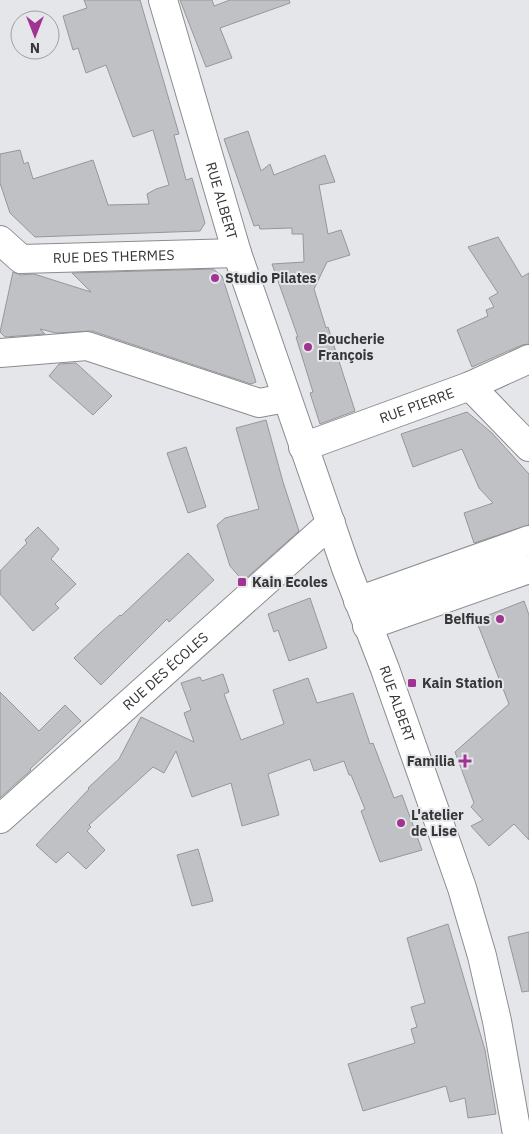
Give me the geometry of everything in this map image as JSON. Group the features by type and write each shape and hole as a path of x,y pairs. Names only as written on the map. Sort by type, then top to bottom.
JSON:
{"street":[{"name":"RUE ALBERT","path":"163,0 236,253 303,447 385,668 441,827 482,956 504,1051 517,1134"},
{"name":"RUE DES THERMES","path":"0,240 21,260 236,253"},
{"path":"0,354 87,346 259,403 286,398"},
{"name":"RUE PIERRE","path":"303,447 470,386 529,359"},
{"path":"470,386 529,447"},
{"name":"RUE DES ÉCOLES","path":"0,819 331,523"},
{"path":"434,588 502,550 529,540"},
{"path":"363,613 434,588 520,572 502,550"}],"building":[{"path":"84,0 140,0 179,134 174,135 186,180 192,178 205,223 200,231 35,237 10,213 0,183 0,154 20,150 24,164 28,162 33,179 93,160 108,205 149,204 147,194 169,185 153,130 133,137 106,65 86,73 78,48 73,50 63,16 87,8"},
{"path":"180,0 212,0 214,6 230,0 289,0 290,3 220,28 232,58 206,67"},
{"path":"248,131 261,171 270,164 274,175 325,155 335,182 319,185 328,234 341,230 350,255 327,262 314,289 355,411 320,424 310,393 313,392 296,337 298,337 272,264 304,262 303,234 292,234 292,228 260,229 259,225 254,226 224,139"},
{"path":"498,237 522,277 529,273 529,344 522,345 472,367 457,330 488,316 486,310 494,307 489,298 498,293 468,247"},
{"path":"213,269 222,276 256,382 251,384 92,331 56,333 40,329 45,334 5,337 0,332 13,272 21,275 34,274 91,292 72,273"},
{"path":"76,363 112,396 93,415 49,376 59,364"},
{"path":"467,412 492,433 529,474 529,525 474,543 464,513 493,503 479,488 462,449 413,467 401,434"},
{"path":"266,420 299,531 243,581 230,566 217,525 225,518 259,509 236,428"},
{"path":"186,447 206,507 188,513 167,453"},
{"path":"38,527 59,549 51,559 76,584 55,604 59,608 33,631 0,594 0,571 27,543 25,540"},
{"path":"188,553 214,580 169,622 167,619 101,685 74,658"},
{"path":"310,598 327,648 289,661 278,630 274,632 268,614"},
{"path":"524,601 529,615 529,840 514,824 489,846 471,826 483,820 471,807 474,803 455,752 509,704 476,620"},
{"path":"223,674 229,692 224,694 241,740 284,724 273,690 308,678 317,703 353,693 370,744 373,743 394,798 402,795 422,850 380,862 361,811 365,809 344,761 314,771 310,759 268,774 279,815 242,826 231,783 192,797 176,751 164,773 153,767 89,825 91,827 87,831 105,850 86,869 68,852 56,863 36,845 88,788 119,759 141,717 194,742 184,713 191,710 181,683 200,677 202,681"},
{"path":"0,692 39,731 65,705 81,721 0,798"},
{"path":"198,849 213,901 192,906 177,855"},
{"path":"448,924 485,1050 496,1114 468,1118 465,1098 450,1102 446,1086 363,1111 348,1064 415,1043 411,1029 417,1027 411,1007 425,1003 407,938"},
{"path":"529,932 529,991 522,992 508,937"}],"place":[{"name":"Studio Pilates","path":"215,278"},
{"name":"Boucherie François","path":"308,347"},
{"name":"Kain Ecoles","path":"242,582"},
{"name":"Belfius","path":"500,619"},
{"name":"Kain Station","path":"412,683"},
{"name":"Familia","path":"465,761"},
{"name":"L'atelier de Lise","path":"401,823"}]}
